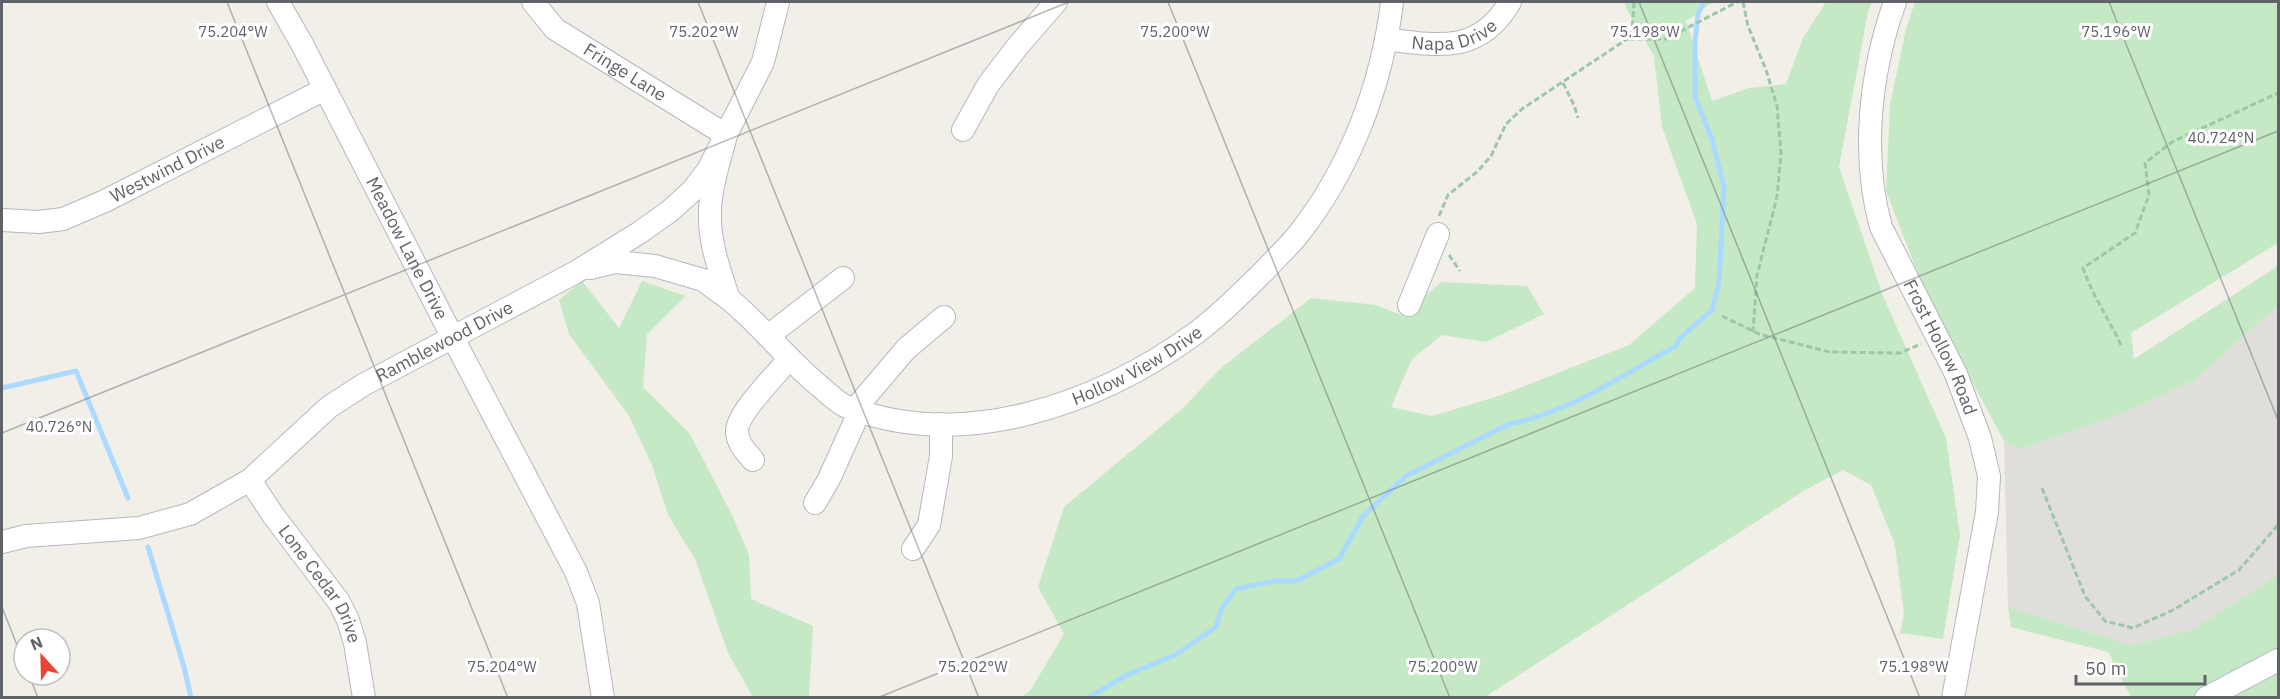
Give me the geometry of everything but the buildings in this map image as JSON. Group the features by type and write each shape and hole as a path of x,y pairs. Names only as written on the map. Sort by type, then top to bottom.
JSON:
{"street":[{"name":"Meadow Lane Drive","path":"278,2 576,572 588,603 603,698"},
{"name":"Fringe Lane","path":"532,2 555,29 726,135"},
{"name":"Ramblewood Drive","path":"2,542 26,536 139,528 190,514 250,480 329,407 363,385 576,272 639,233 684,198 708,170 763,62 778,2"},
{"path":"963,130 988,86 1017,47 1056,2"},
{"name":"Hollow View Drive","path":"576,272 615,262 655,266 703,280 752,318 789,359 843,405 892,420 941,424 1007,419 1077,398 1135,372 1197,332 1249,286 1297,236 1321,201 1357,134 1377,83 1392,2"},
{"name":"Napa Drive","path":"1386,39 1436,46 1455,43 1479,35 1492,26 1510,2"},
{"name":"Frost Hollow Road","path":"1895,2 1878,63 1873,107 1870,172 1874,202 1881,227 1970,406 1989,476 1987,512 1953,698"},
{"name":"Westwind Drive","path":"2,220 39,222 63,219 105,201 325,89"},
{"path":"726,135 711,199 711,224 713,248 729,299"},
{"path":"1409,305 1438,234"},
{"path":"768,336 843,278"},
{"path":"815,503 829,479 857,409 906,349 944,317"},
{"path":"753,460 741,446 737,431 741,417 789,359"},
{"path":"913,549 929,525 941,456 941,424"},
{"name":"Lone Cedar Drive","path":"250,480 273,515 339,602 348,620 355,643 364,698"},
{"path":"2206,698 2278,660"}],"path":[{"path":"1460,271 1438,234 1439,214 1448,195 1478,171 1491,156 1506,124 1522,109 1627,39 1632,32 1634,2"},
{"path":"1627,39 1666,39 1737,2"},
{"path":"1743,2 1748,26 1766,70 1777,106 1781,154 1778,197 1757,275 1754,332"},
{"path":"1563,82 1578,118"},
{"path":"2121,345 2090,287 2083,268 2135,233 2149,195 2145,163 2172,142 2278,93"},
{"path":"1722,316 1754,332 1830,352 1900,353 1936,337"},
{"path":"2042,488 2085,596 2105,621 2133,628 2173,610 2239,570 2278,525"}],"shaded area":[{"path":"2278,305 2278,575 2193,629 2131,645 2008,607 2004,441 2021,449 2126,412 2195,380"}],"green space":[{"path":"1625,2 1713,2 1686,21 1712,101 1749,88 1786,84 1803,38 1826,2 1872,2 1868,12 1839,167 1883,296 1946,438 1960,535 1943,639 1900,633 1904,614 1895,545 1871,485 1843,470 1805,490 1485,697 1019,698 1030,691 1064,634 1038,587 1064,507 1182,409 1221,368 1311,298 1376,305 1401,315 1442,282 1527,286 1544,314 1486,342 1442,335 1412,359 1391,407 1432,416 1499,396 1629,345 1695,288 1697,224 1662,127 1654,56 1626,8"},
{"path":"1915,2 2278,2 2278,243 2131,333 2134,359 2278,266 2278,305 2195,380 2126,412 2021,449 2004,441 1929,302 1886,191 1890,105 1906,29"},
{"path":"582,281 619,328 642,281 686,296 647,334 643,387 690,434 733,517 749,555 751,599 813,626 809,697 753,697 728,653 695,559 668,515 652,465 629,416 569,334 559,300"},
{"path":"2278,575 2278,697 2131,697 2108,652 2011,627 2008,607 2131,645 2193,629"}],"waterway":[{"path":"1088,698 1127,675 1175,655 1216,627 1222,608 1236,589 1273,581 1296,581 1339,559 1363,516 1406,476 1509,424 1553,411 1596,391 1676,346 1679,339 1712,310 1719,283 1724,187 1712,139 1695,97 1695,42 1698,14 1704,2"},
{"path":"2,388 76,371 128,498"},
{"path":"148,547 191,698"}]}
